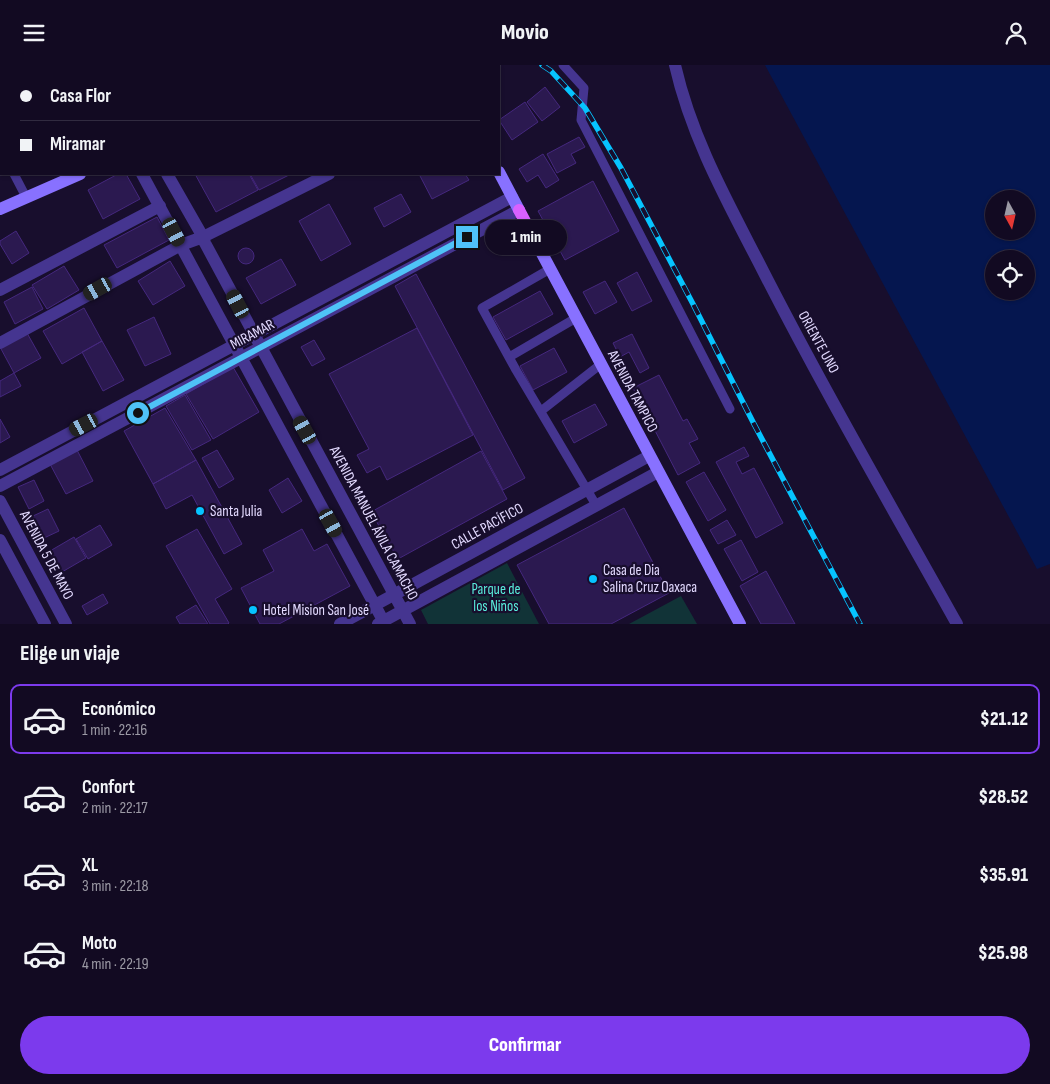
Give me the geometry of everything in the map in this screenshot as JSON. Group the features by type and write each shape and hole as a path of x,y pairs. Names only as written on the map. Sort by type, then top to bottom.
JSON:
{"main road":[{"name":"AVENIDA TAMPICO","path":"500,174 740,624"},
{"path":"0,209 78,175"}],"street":[{"name":"ORIENTE UNO","path":"675,65 693,125 713,172 786,317 957,624"},
{"path":"143,175 375,605 382,623 658,472"},
{"name":"AVENIDA MANUEL ÁVILA CAMACHO","path":"168,175 203,237 209,252 410,624"},
{"path":"0,343 181,245 203,237 327,175"},
{"name":"MIRAMAR","path":"0,469 512,197"},
{"path":"0,290 160,206"},
{"name":"MIRAMAR","path":"0,486 519,210"},
{"name":"CALLE PACÍFICO","path":"340,624 649,456"},
{"name":"AVENIDA 5 DE MAYO","path":"0,501 66,624"},
{"path":"0,540 45,624"}],"lane":[{"path":"563,65 584,87 581,120 730,409"},
{"path":"15,175 26,197"},
{"path":"550,269 482,308 596,505"},
{"path":"509,357 576,317"},
{"path":"541,411 601,364"}],"green space":[{"name":"Parque de los Niños","path":"507,563 539,624 428,624 421,610"},
{"path":"681,596 697,624 629,624"}],"shaded area":[{"path":"765,65 1050,65 1050,564 1037,569"}],"building":[{"path":"545,87 560,107 542,121 527,102"},
{"path":"525,102 538,122 512,140 500,119"},
{"path":"579,137 585,147 571,154 576,163 557,173 547,154"},
{"path":"543,154 559,180 546,188 538,175 527,182 519,169"},
{"path":"116,175 127,175 140,199 103,219 88,190"},
{"path":"196,175 250,175 258,190 216,212"},
{"path":"251,175 289,175 259,190"},
{"path":"420,175 466,175 469,180 432,199"},
{"path":"593,181 619,231 565,260 538,211"},
{"path":"401,194 411,212 384,227 374,208"},
{"path":"329,204 351,244 321,261 299,221"},
{"path":"157,217 169,240 117,268 104,245"},
{"path":"16,231 29,253 12,264 0,241"},
{"path":"243,248 249,248 254,253 252,262 243,264 238,259 238,253"},
{"path":"281,259 296,285 261,304 246,278"},
{"path":"170,261 185,286 153,305 138,281"},
{"path":"64,266 79,290 47,309 32,285"},
{"path":"637,272 652,301 632,311 617,283"},
{"path":"416,274 525,478 503,490 395,286"},
{"path":"605,281 617,302 595,314 583,292"},
{"path":"32,287 43,309 15,324 4,302"},
{"path":"540,291 553,314 506,340 493,317"},
{"path":"84,308 102,341 62,364 43,331"},
{"path":"154,317 171,354 145,366 127,330"},
{"path":"417,328 473,435 387,480 380,466 367,473 357,455 369,449 329,374"},
{"path":"27,333 41,358 14,373 0,347"},
{"path":"632,334 649,368 640,373 629,352 620,357 613,343"},
{"path":"314,340 325,359 312,366 301,347"},
{"path":"102,341 124,380 103,391 82,352"},
{"path":"554,348 567,372 533,390 520,366"},
{"path":"233,367 259,412 213,439 186,394"},
{"path":"14,373 21,386 0,397 0,381"},
{"path":"659,375 683,421 687,419 698,439 689,443 700,463 678,475 633,388"},
{"path":"185,395 211,440 192,450 166,406"},
{"path":"595,404 607,425 574,443 562,421"},
{"path":"165,408 196,460 153,484 124,431"},
{"path":"0,419 10,437 0,443"},
{"path":"744,447 749,456 736,462 742,474 754,468 783,523 756,538 716,462"},
{"path":"77,450 93,481 66,494 50,464"},
{"path":"217,450 234,479 219,488 202,458"},
{"path":"481,451 507,499 398,559 371,512"},
{"path":"196,460 242,544 224,554 192,495 166,509 153,484"},
{"path":"704,472 726,510 708,521 686,482"},
{"path":"288,478 302,501 282,513 269,490"},
{"path":"34,480 44,501 29,509 18,487"},
{"name":"Casa de Dia Salina Cruz Oaxaca","path":"624,508 669,593 611,624 549,624 517,565"},
{"path":"48,509 59,531 44,538 33,516"},
{"path":"727,520 736,535 718,544 710,530"},
{"path":"100,525 112,545 88,559 76,539"},
{"path":"197,529 232,589 215,599 228,624 210,624 166,546"},
{"path":"302,529 314,551 327,544 350,586 279,624 260,624 241,588 274,571 263,550"},
{"path":"74,537 86,558 62,572 50,551"},
{"path":"741,540 758,572 742,581 724,549"},
{"path":"766,571 795,624 761,624 740,586"},
{"path":"103,594 108,603 87,615 82,606"},
{"path":"196,605 208,624 180,624 176,617"}],"railway":[{"path":"542,65 551,71 585,108 621,168 860,624"}],"place":[{"name":"Santa Julia","path":"200,511"},
{"name":"Casa de Dia Salina Cruz Oaxaca","path":"593,579"},
{"name":"Hotel Mision San José","path":"253,610"}],"route":[{"path":"138,413 467,237"}]}
